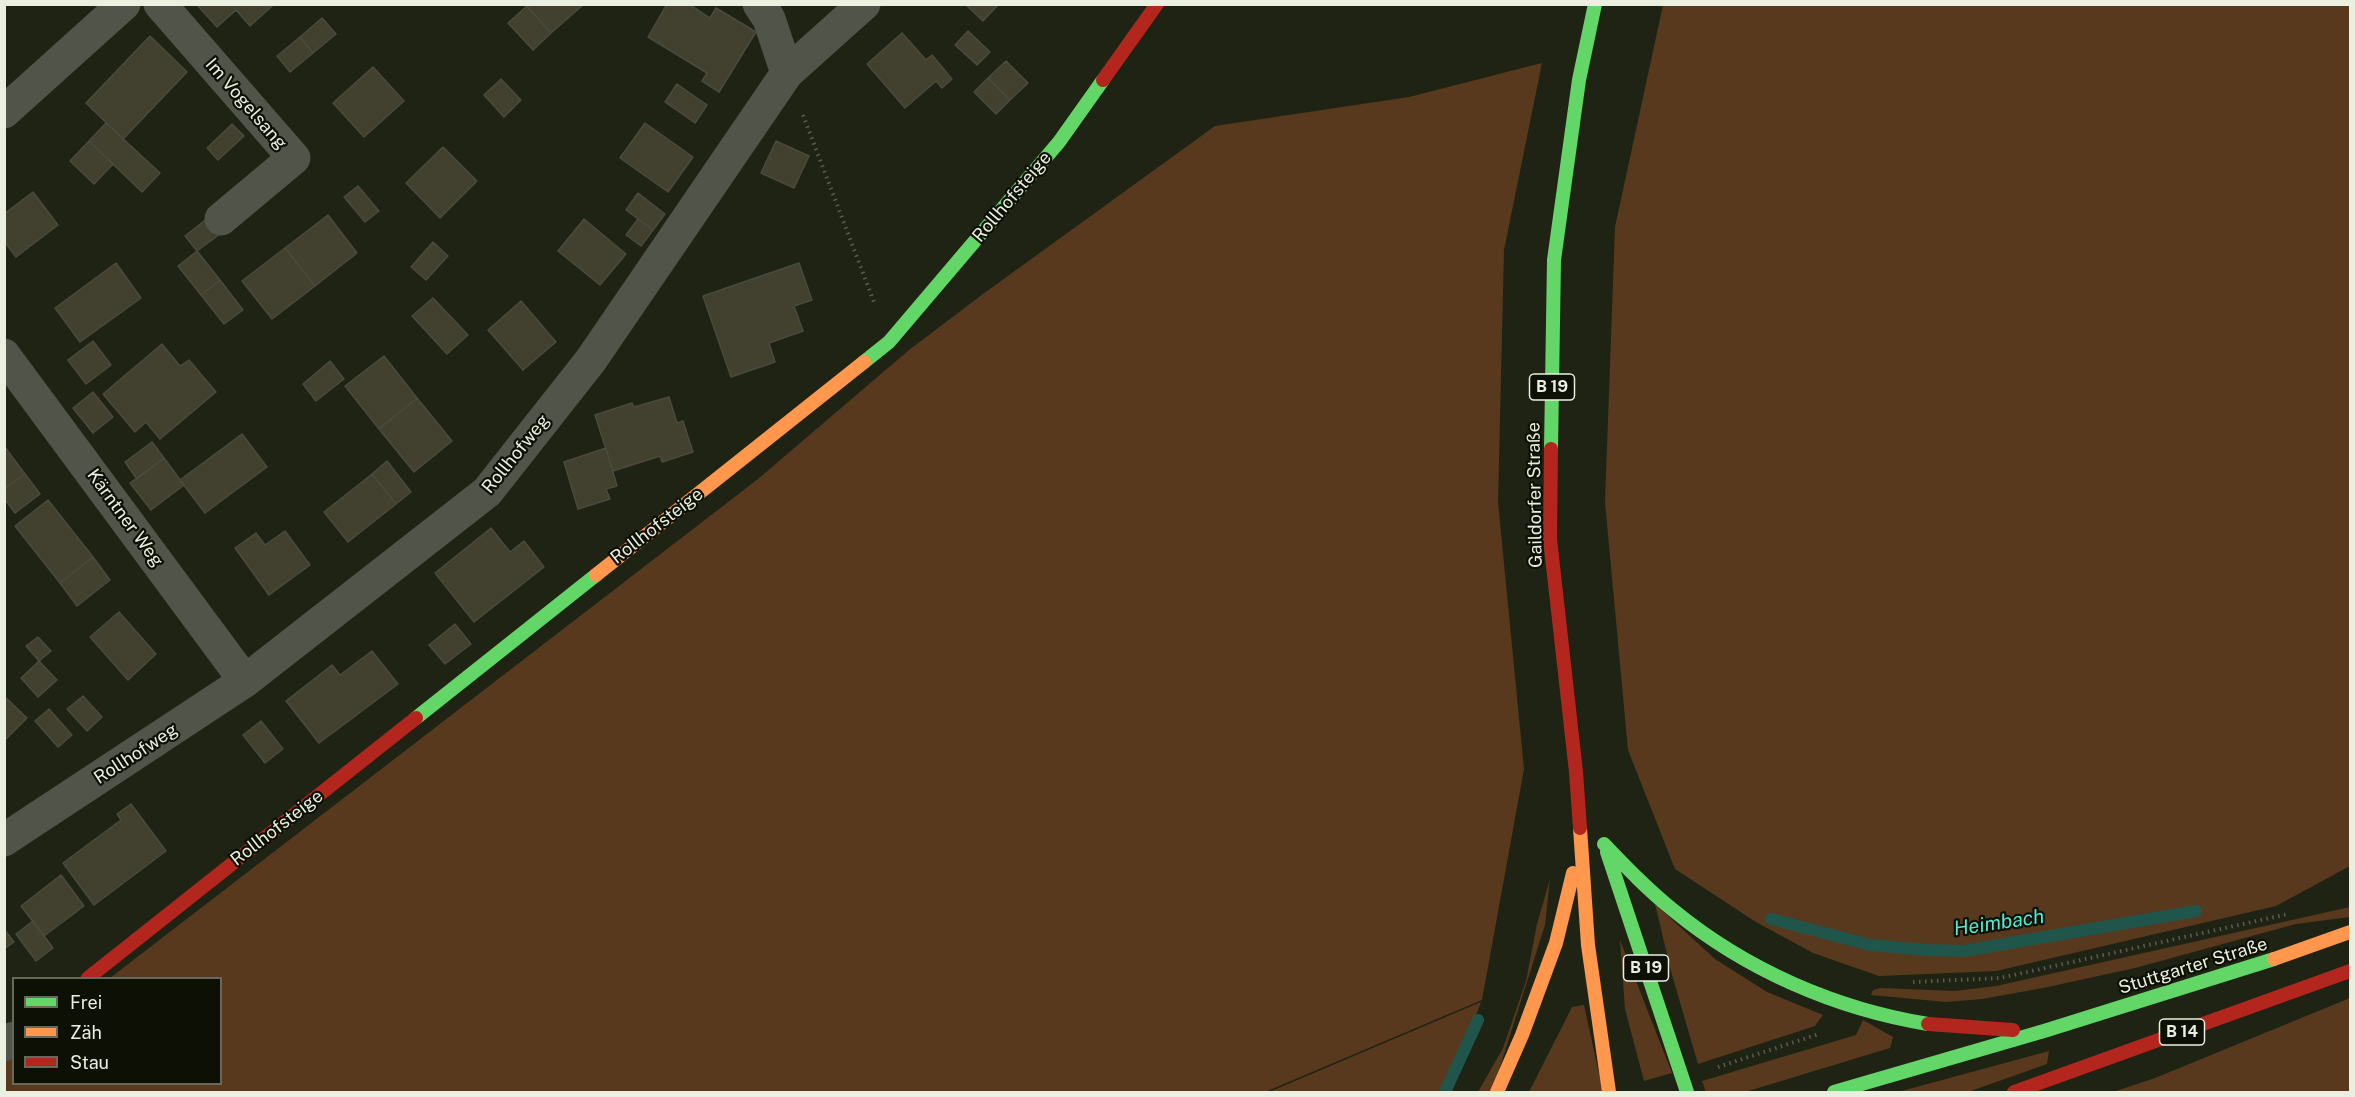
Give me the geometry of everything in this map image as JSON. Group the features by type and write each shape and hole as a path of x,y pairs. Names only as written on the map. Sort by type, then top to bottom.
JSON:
{"main road":[{"name":"Rollhofsteige","path":"89,977 889,342 1059,142 1157,4"},
{"name":"Gaildorfer Straße","path":"1595,4 1579,80 1554,260 1550,539 1576,772 1588,945 1609,1092"},
{"name":"Gaildorfer Straße","path":"1576,772 1592,813"},
{"name":"B 14","path":"1602,838 1654,894 1709,936 1769,972 1846,1005 1903,1019 1973,1029 2044,1030"},
{"name":"B 19","path":"1602,838 1687,1092"},
{"path":"1497,1092 1522,1035 1556,943 1580,848"},
{"name":"Stuttgarter Straße","path":"2044,1030 2301,951 2350,932"},
{"name":"B 14","path":"2014,1092 2350,971"},
{"name":"B 14","path":"1834,1092 2044,1030"}],"street":[{"path":"4,112 124,4"},
{"name":"Im Vogelsang","path":"160,4 294,158 221,219"},
{"path":"759,4 770,19 787,73"},
{"name":"Rollhofweg","path":"4,840 245,681 487,492 591,360 787,73 864,4"},
{"name":"Kärntner Weg","path":"4,355 245,681"}],"path":[{"path":"787,73 889,342"},
{"path":"1907,982 2000,978 2295,912"},
{"path":"1684,1078 1832,1029 1846,1005"}],"shaded area":[{"path":"1663,5 2350,5 2350,866 2276,906 1996,971 1879,976 1813,953 1756,922 1675,869 1628,750 1605,502 1615,227"},
{"path":"1542,63 1504,250 1498,502 1524,769 1482,1000 1265,1092 5,1092 5,1060 12,1054 12,1085 222,1085 222,977 111,977 758,479 909,350 1215,126 1409,97"},
{"path":"1550,879 1545,925 1492,1092 1478,1092 1503,1048 1526,981 1537,924"},
{"path":"1655,904 1715,959 1767,992 1823,1015 1815,1026 1698,1064 1672,975"},
{"path":"2350,907 2350,917 2296,924 2135,968 2043,988 1982,999 1946,1002 1871,995 1873,990 1880,988 1955,991 1996,986"},
{"path":"1620,940 1672,1073 1644,1081 1625,1009"},
{"path":"2350,998 2350,1092 2113,1092 2155,1078"},
{"path":"1481,1002 1454,1076 1443,1092 1269,1092"},
{"path":"1584,1005 1603,1092 1529,1092 1572,1007"},
{"path":"1863,1020 1893,1037 1890,1048 1745,1092 1706,1092 1702,1081 1856,1035"},
{"path":"2049,1051 2047,1064 1968,1092 1898,1092"}],"building":[{"path":"200,4 270,4 272,6 250,26 236,10 217,27 198,6"},
{"path":"529,4 584,4 551,33 527,6"},
{"path":"667,4 689,4 710,18 716,8 756,32 719,92 702,81 707,73 648,37"},
{"path":"965,4 999,4 983,21"},
{"path":"527,6 551,33 533,50 508,23"},
{"path":"322,18 336,34 313,53 300,37"},
{"path":"968,31 990,52 977,65 955,45"},
{"path":"902,33 926,60 932,55 952,79 942,88 936,81 905,108 867,64"},
{"path":"150,36 187,72 123,139 86,103"},
{"path":"300,37 313,53 290,72 277,56"},
{"path":"1006,61 1028,83 1010,100 988,78"},
{"path":"373,67 404,101 364,137 333,103"},
{"path":"988,78 1010,100 996,114 974,92"},
{"path":"501,79 521,100 504,117 484,95"},
{"path":"677,84 707,105 695,123 665,102"},
{"path":"106,123 160,173 142,192 89,141"},
{"path":"645,123 693,157 668,192 620,158"},
{"path":"232,124 244,136 218,160 207,148"},
{"path":"89,141 113,164 94,184 70,161"},
{"path":"776,141 809,156 794,188 761,173"},
{"path":"443,147 477,181 440,218 406,183"},
{"path":"358,186 379,211 365,222 344,197"},
{"path":"33,192 58,225 16,257 4,241 4,214"},
{"path":"638,193 665,214 653,230 626,210"},
{"path":"328,215 357,253 315,286 285,248"},
{"path":"208,218 220,234 197,251 185,236"},
{"path":"584,219 626,254 600,285 558,251"},
{"path":"638,219 653,230 641,246 626,235"},
{"path":"433,242 448,256 426,280 411,267"},
{"path":"285,248 315,286 272,319 242,281"},
{"path":"197,251 220,280 201,295 178,266"},
{"path":"116,263 141,298 80,342 55,308"},
{"path":"799,263 812,300 794,306 803,331 769,343 775,362 731,377 703,296"},
{"path":"220,280 243,310 224,324 201,295"},
{"path":"433,298 468,335 447,354 412,316"},
{"path":"521,301 556,342 523,370 488,330"},
{"path":"93,341 111,365 86,384 68,360"},
{"path":"162,344 180,366 189,360 216,392 160,439 146,422 135,432 103,394"},
{"path":"384,356 417,398 379,429 345,386"},
{"path":"330,361 344,379 316,401 303,384"},
{"path":"93,392 113,417 93,433 73,408"},
{"path":"669,397 677,423 683,421 693,452 662,462 660,456 613,471 595,415 632,403 634,407"},
{"path":"417,398 452,441 414,472 379,429"},
{"path":"242,434 267,467 205,513 180,480"},
{"path":"152,442 164,458 137,479 125,462"},
{"path":"4,446 25,474 4,489"},
{"path":"606,448 617,486 606,489 610,499 578,509 564,462"},
{"path":"164,458 184,485 151,510 130,483"},
{"path":"387,461 411,492 396,504 372,474"},
{"path":"25,474 40,494 15,513 4,498 4,489"},
{"path":"372,474 396,504 348,542 324,512"},
{"path":"48,500 93,557 60,583 15,526"},
{"path":"491,528 510,552 524,541 544,567 474,622 435,573"},
{"path":"285,531 310,565 269,595 235,548 256,533 265,545"},
{"path":"93,557 110,580 77,606 60,583"},
{"path":"119,612 156,654 128,680 90,637"},
{"path":"455,624 471,644 445,664 429,645"},
{"path":"38,637 51,651 39,661 26,646"},
{"path":"372,651 398,684 319,743 286,701 332,665 340,675"},
{"path":"39,661 57,680 38,697 21,678"},
{"path":"4,696 27,718 4,741"},
{"path":"83,696 102,717 87,731 67,709"},
{"path":"49,709 72,735 58,747 35,721"},
{"path":"261,721 283,749 265,763 243,735"},
{"path":"131,804 166,851 94,905 63,863 121,820 117,814"},
{"path":"61,875 84,906 44,936 21,906"},
{"path":"33,921 53,948 36,961 16,934"},
{"path":"4,929 14,942 4,949"}],"waterway":[{"name":"Heimbach","path":"1771,919 1870,945 1964,951 2196,911"},
{"name":"Heimbach","path":"1445,1092 1478,1020"}],"traffic: fast":[{"path":"1551,449 1554,260 1579,80 1595,4"},
{"path":"864,362 889,342 1059,142 1103,80"},
{"path":"416,718 596,575"},
{"path":"1604,844 1673,910 1701,932 1731,951 1793,984 1826,997 1860,1008 1928,1024"},
{"path":"1607,852 1687,1092"},
{"path":"1834,1092 2044,1031 2274,959"}],"traffic: slow":[{"path":"596,575 864,362"},
{"path":"1580,828 1588,945 1609,1092"},
{"path":"1497,1092 1522,1035 1556,943 1573,873"},
{"path":"2274,959 2350,932"}],"traffic: jam":[{"path":"1103,80 1157,4"},
{"path":"1551,449 1550,539 1576,772 1580,828"},
{"path":"89,977 416,718"},
{"path":"2014,1092 2350,971"},
{"path":"1928,1024 2013,1030"}]}
